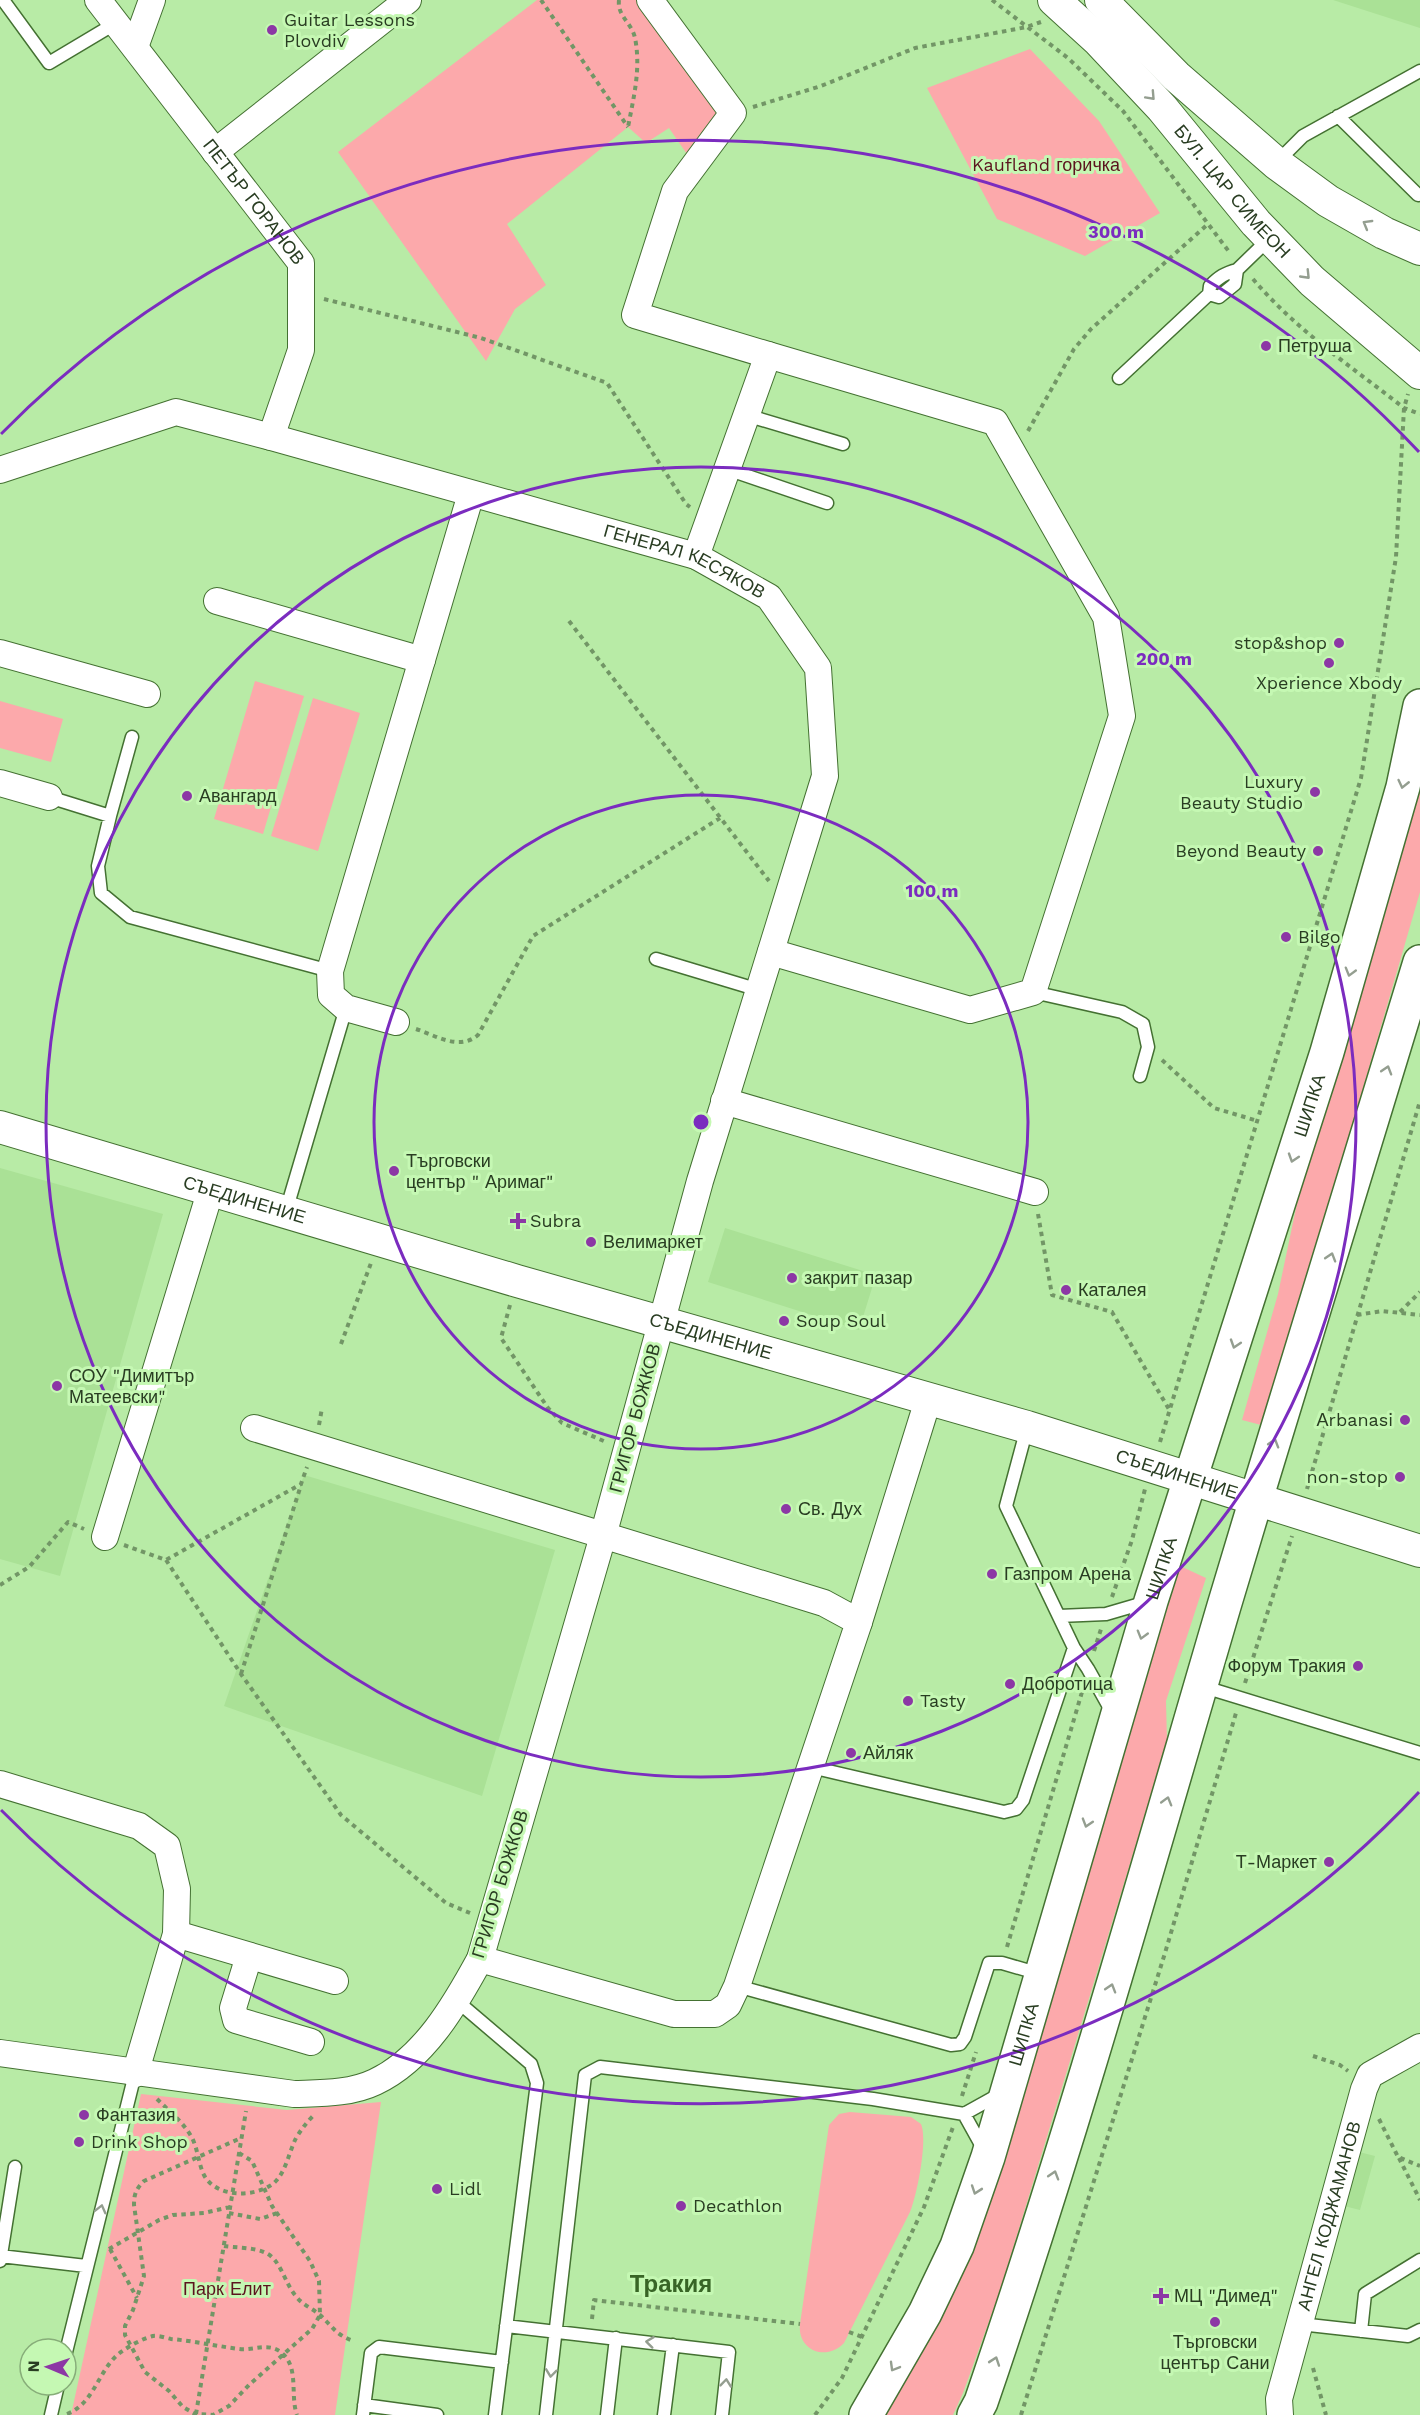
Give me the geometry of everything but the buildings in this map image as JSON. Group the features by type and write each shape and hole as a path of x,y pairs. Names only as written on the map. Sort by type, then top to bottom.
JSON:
{"main road":[{"name":"ШИПКА","path":"866,2415 925,2313 953,2256 988,2157 1152,1601 1327,1052 1403,787 1420,706"},
{"path":"974,2415 981,2402 1017,2295 1126,1941 1256,1499 1420,962"}],"street":[{"name":"ПЕТЪР ГОРАНОВ","path":"98,0 301,263 301,350 272,437"},
{"path":"135,47 152,0"},
{"path":"215,152 408,0"},
{"path":"650,0 733,113 675,191 634,315 995,422 1106,617 1122,716 1033,992 970,1010 771,952"},
{"name":"БУЛ. ЦАР СИМЕОН","path":"1062,6 1099,41 1162,108 1270,237 1312,281 1420,373"},
{"path":"1099,41 1110,9 1176,76 1276,163 1328,201 1384,233 1420,249"},
{"path":"696,556 768,354"},
{"name":"ГЕНЕРАЛ КЕСЯКОВ","path":"0,470 176,412 696,556 769,597 818,668 825,776 724,1101 662,1322"},
{"path":"396,1022 346,1008 331,995 330,971 471,494"},
{"path":"217,601 422,660"},
{"path":"0,653 147,694"},
{"path":"0,783 49,797"},
{"path":"724,1101 1035,1192"},
{"name":"СЪЕДИНЕНИЕ","path":"0,1126 517,1281 1027,1427 1420,1551"},
{"path":"105,1538 211,1189"},
{"name":"ГРИГОР БОЖКОВ","path":"0,2053 135,2074 294,2094 335,2093 373,2083 400,2068 422,2045 457,2001 480,1959 603,1536 662,1322"},
{"path":"480,1959 674,2014 715,2014 728,2005 737,1986 859,1622 928,1400"},
{"path":"254,1428 824,1603 859,1622"},
{"path":"0,1784 138,1826 167,1846 177,1889 176,1934 135,2074"},
{"path":"176,1934 335,1981"},
{"path":"249,1956 233,2008 236,2020 311,2042"},
{"name":"АНГЕЛ КОДЖАМАНОВ","path":"1280,2415 1279,2399 1364,2089 1370,2075 1420,2047"}],"lane":[{"path":"3,0 50,63 116,23"},
{"path":"1276,163 1304,136 1420,71"},
{"path":"1338,116 1418,195"},
{"path":"1119,378 1209,294 1210,286 1223,273 1239,268 1270,237"},
{"path":"746,415 843,444"},
{"path":"727,469 827,503"},
{"path":"132,738 98,866 100,893 130,917 330,971"},
{"path":"49,797 110,816"},
{"path":"656,959 759,990"},
{"path":"1033,992 1122,1012 1143,1024 1148,1047 1140,1076"},
{"path":"286,1211 346,1008"},
{"path":"1027,1427 1006,1506 1074,1648 1117,1721"},
{"path":"1059,1616 1106,1614 1152,1601"},
{"path":"810,1767 1004,1812 1016,1809 1023,1800 1074,1648"},
{"path":"1201,1686 1420,1754"},
{"path":"737,1986 931,2039 960,2044 965,2037 988,1963 1002,1963 1041,1975"},
{"path":"457,2001 531,2064 537,2083 495,2415"},
{"path":"546,2415 585,2075 600,2067 873,2099 961,2114 1007,2090"},
{"path":"69,2337 135,2074"},
{"path":"961,2114 988,2157"},
{"path":"15,2167 0,2258 86,2266"},
{"path":"1361,2331 1365,2294 1420,2260"},
{"path":"1300,2324 1408,2336 1420,2330"},
{"path":"506,2326 556,2330 729,2352 723,2415"},
{"path":"607,2415 616,2338"},
{"path":"664,2415 673,2346"},
{"path":"437,2415 364,2410 371,2353 380,2347 502,2362"},
{"path":"51,2415 55,2397"}],"path":[{"path":"541,0 628,127 638,70 634,34 618,9 619,0"},
{"path":"992,0 1068,58 1123,111 1239,268 1276,307 1404,408 1420,414"},
{"path":"733,113 821,86 915,48 1027,27 1062,6"},
{"path":"1014,456 1074,350 1091,330 1208,224"},
{"path":"301,293 481,338 607,383 686,504 709,518"},
{"path":"1002,1963 1088,1669 1132,1540 1152,1467 1361,778 1396,557 1404,408"},
{"path":"568,621 786,903"},
{"path":"396,1022 460,1044 470,1042 478,1035 534,936 720,818"},
{"path":"1148,1047 1214,1108 1258,1121"},
{"path":"1021,2415 1165,1953 1240,1698 1300,1513 1420,1101"},
{"path":"1035,1192 1052,1295 1112,1312 1170,1411"},
{"path":"341,1344 379,1240"},
{"path":"517,1281 501,1338 548,1408 562,1423 626,1451"},
{"path":"1400,1313 1420,1292"},
{"path":"1357,1315 1382,1311 1420,1315"},
{"path":"241,1674 315,1446"},
{"path":"166,1560 301,1484"},
{"path":"0,1585 28,1567 68,1522 166,1560 241,1674 341,1815 446,1903 490,1922"},
{"path":"815,2415 842,2378 924,2207 961,2114 976,2049"},
{"path":"135,2074 180,2121 192,2138 204,2175 214,2186 232,2193 263,2189 275,2182 303,2127 313,2115 327,2109 335,2093"},
{"path":"195,2415 249,2089"},
{"path":"239,2153 252,2161 263,2189 310,2261 319,2281 320,2315 312,2329 250,2384 229,2406 213,2415 195,2415 145,2372 125,2335 125,2326 137,2300 144,2276 134,2205 137,2188 144,2181 241,2138"},
{"path":"1398,2157 1420,2200"},
{"path":"91,2249 110,2249 159,2220 173,2215 204,2213 230,2207"},
{"path":"229,2213 260,2219 277,2213"},
{"path":"224,2246 266,2252 275,2261 283,2277 305,2307 320,2315 327,2325 341,2336 353,2341"},
{"path":"110,2249 137,2300"},
{"path":"591,2335 594,2300 800,2324"},
{"path":"849,2332 862,2337"},
{"path":"63,2415 76,2410 90,2395 110,2363 122,2351 153,2336 242,2350 272,2347 284,2354 291,2368 293,2404 297,2415"}],"shaded area":[{"path":"1333,0 1420,0 1420,28"},
{"name":"СОУ \"Димитър Матеевски\"","path":"0,1168 163,1214 60,1576 0,1559"},
{"name":"закрит пазар","path":"725,1228 876,1275 859,1330 708,1282"},
{"path":"304,1475 555,1550 482,1796 224,1706"},
{"path":"1359,2152 1375,2156 1360,2210 1344,2206"}],"green space":[{"path":"537,0 639,0 727,116 691,160 669,128 646,143 628,127 507,224 546,285 515,309 486,361 338,152"},
{"name":"Kaufland горичка","path":"1030,49 1099,121 1160,213 1085,256 997,219 927,88"},
{"path":"255,681 304,696 263,834 214,819"},
{"path":"313,698 360,713 318,851 271,836"},
{"path":"0,701 63,719 51,762 0,748"},
{"path":"1420,783 1420,892 1265,1426 1242,1420 1278,1294 1304,1170"},
{"path":"1178,1565 1206,1578 1166,1701 1167,1742 1000,2291 953,2415 880,2415 934,2326"},
{"name":"Парк Елит","path":"141,2094 287,2110 381,2102 335,2415 71,2415 75,2397 78,2397 78,2383"},
{"path":"850,2112 911,2117 921,2124 922,2154 916,2193 910,2212 844,2343 837,2349 821,2352 814,2350 803,2341 800,2324 829,2125 839,2114"}],"place":[{"name":"Guitar Lessons Plovdiv","path":"272,30"},
{"name":"Петруша","path":"1266,346"},
{"name":"stop&shop","path":"1339,643"},
{"name":"Xperience Xbody","path":"1329,663"},
{"name":"Luxury Beauty Studio","path":"1315,792"},
{"name":"Авангард","path":"187,796"},
{"name":"Beyond Beauty","path":"1318,851"},
{"name":"Bilgo","path":"1286,937"},
{"name":"Търговски център \" Аримаг\"","path":"394,1171"},
{"name":"Subra","path":"518,1221"},
{"name":"Велимаркет","path":"591,1242"},
{"name":"закрит пазар","path":"792,1278"},
{"name":"Каталея","path":"1066,1290"},
{"name":"Soup Soul","path":"784,1321"},
{"name":"СОУ \"Димитър Матеевски\"","path":"57,1386"},
{"name":"Аrbanasi","path":"1405,1420"},
{"name":"non-stop","path":"1400,1477"},
{"name":"Св. Дух","path":"786,1509"},
{"name":"Газпром Арена","path":"992,1574"},
{"name":"Форум Тракия","path":"1358,1666"},
{"name":"Добротица","path":"1010,1684"},
{"name":"Tasty","path":"908,1701"},
{"name":"Айляк","path":"851,1753"},
{"name":"Т-Маркет","path":"1329,1862"},
{"name":"Фантазия","path":"84,2115"},
{"name":"Drink Shop","path":"79,2142"},
{"name":"Lidl","path":"437,2189"},
{"name":"Decathlon","path":"681,2206"},
{"name":"МЦ \"Димед\"","path":"1161,2296"},
{"name":"Търговски център Сани","path":"1215,2322"}],"district":[{"name":"Тракия","path":"671,2284"}]}
